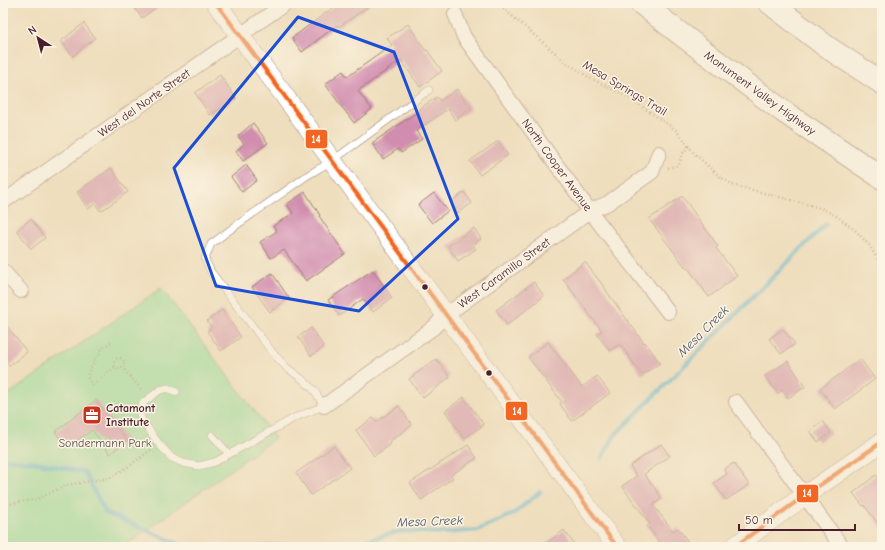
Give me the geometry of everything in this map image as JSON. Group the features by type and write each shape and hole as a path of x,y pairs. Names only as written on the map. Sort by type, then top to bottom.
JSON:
{"highway":[{"path":"634,3 678,32"},
{"name":"Monument Valley Highway","path":"641,3 784,112 882,178"},
{"path":"770,3 827,47 882,83"},
{"path":"784,3 827,47"}],"main road":[{"path":"216,3 617,547"},
{"path":"734,547 882,442"}],"street":[{"name":"West del Norte Street","path":"3,202 286,3"},
{"name":"North Cooper Avenue","path":"455,14 464,37 590,212 668,312"},
{"path":"652,172 659,153"},
{"name":"West Caramillo Street","path":"324,406 433,328 446,315 590,212 608,203 652,172"},
{"path":"3,271 20,291"},
{"path":"736,402 842,547"}],"lane":[{"path":"176,392 168,388 160,390 144,402 139,412 142,420 159,444 172,458 183,464 199,466 215,462 296,417 324,406 314,390 286,367 273,353 211,272 205,259 210,244 308,175 332,161 429,90"},
{"path":"212,435 228,454"}],"path":[{"name":"Mesa Springs Trail","path":"497,3 568,64 592,79 628,97 676,130 694,153 720,177 732,185 821,208 838,217 855,230 868,245 882,266"},
{"path":"652,172 679,164 682,154 689,146"},
{"path":"111,342 98,354 88,372 88,378 93,385 115,367 122,367"},
{"path":"115,367 114,361 118,358 121,358 124,362 122,367"},
{"path":"122,367 133,379"},
{"path":"3,505 38,499 66,485 110,478 159,444"}],"highlighted area":[{"path":"298,17 394,52 458,219 359,311 216,286 174,168"}],"green space":[{"name":"Sondermann Park","path":"161,288 275,438 123,547 3,547 3,398"}],"building":[{"path":"131,3 163,3 142,18"},
{"path":"339,3 373,3 339,27 337,25 302,52 292,38"},
{"path":"84,23 95,38 73,56 61,41"},
{"path":"408,24 426,51 427,50 442,71 420,87 401,60 358,91 372,109 354,123 325,84 343,71 347,77 392,45 387,38"},
{"path":"220,75 236,98 210,115 195,93"},
{"path":"457,89 471,109 455,120 448,109 416,131 422,139 401,153 398,149 383,159 372,143 437,97 440,101"},
{"path":"253,123 268,143 243,161 236,151 244,144 238,136"},
{"path":"498,141 508,155 480,175 470,161"},
{"path":"246,165 257,180 242,192 231,177"},
{"path":"111,168 128,192 101,211 95,204 88,209 77,192"},
{"path":"305,192 320,215 319,216 345,254 306,281 284,250 271,258 260,242 277,231 273,226 293,213 287,204"},
{"path":"464,192 472,203 458,213 451,202"},
{"path":"434,193 448,211 432,223 418,205"},
{"path":"682,196 718,246 716,248 737,276 709,297 649,219"},
{"path":"31,219 45,238 31,249 17,230"},
{"path":"474,228 481,239 473,245 476,249 458,261 448,246"},
{"path":"585,262 660,363 642,375 620,344 610,351 597,334 602,331 563,279"},
{"path":"373,270 392,298 373,312 363,299 339,316 328,300"},
{"path":"272,273 289,298 270,312 252,287"},
{"path":"534,282 544,296 507,325 496,310"},
{"path":"222,310 241,337 221,351 207,331 212,328 207,321"},
{"path":"3,321 27,352 9,366 3,359"},
{"path":"311,328 324,347 311,356 298,337"},
{"path":"783,329 795,344 781,354 769,339"},
{"path":"548,342 582,387 597,376 610,393 572,421 560,404 562,402 528,357"},
{"path":"436,359 450,377 423,398 409,379"},
{"path":"860,359 875,379 835,409 820,389"},
{"path":"788,361 805,387 788,398 782,390 778,394 765,376"},
{"path":"464,397 484,425 464,438 445,411"},
{"name":"Catamont Institute","path":"96,400 127,440 110,454 92,430 68,448 55,432"},
{"path":"399,406 412,425 389,442 391,444 374,456 356,430 373,418 376,422"},
{"path":"823,421 831,433 818,442 810,431"},
{"path":"661,444 670,456 644,474 662,498 653,505 673,531 678,528 692,547 663,547 647,526 650,524 622,486 637,476 630,466"},
{"path":"468,445 477,458 451,475 453,478 421,500 410,483"},
{"path":"334,446 350,468 311,495 296,473"},
{"path":"734,463 749,485 726,500 714,483 727,474 724,469"},
{"path":"876,475 882,483 882,529 853,493"},
{"path":"564,530 576,547 541,547"}],"waterway":[{"name":"Mesa Creek","path":"602,458 615,435 826,224"},
{"path":"3,459 34,462 84,472 106,513 186,547"},
{"name":"Mesa Creek","path":"335,547 354,544 401,531 445,533 478,530 513,514 540,492"},
{"name":"Mesa Creek","path":"259,547 281,545 294,547"}],"transit line":[{"name":"14","path":"216,3 617,547"},
{"name":"14","path":"734,547 882,442"}],"place":[{"name":"Catamont Institute","path":"92,415"}]}
